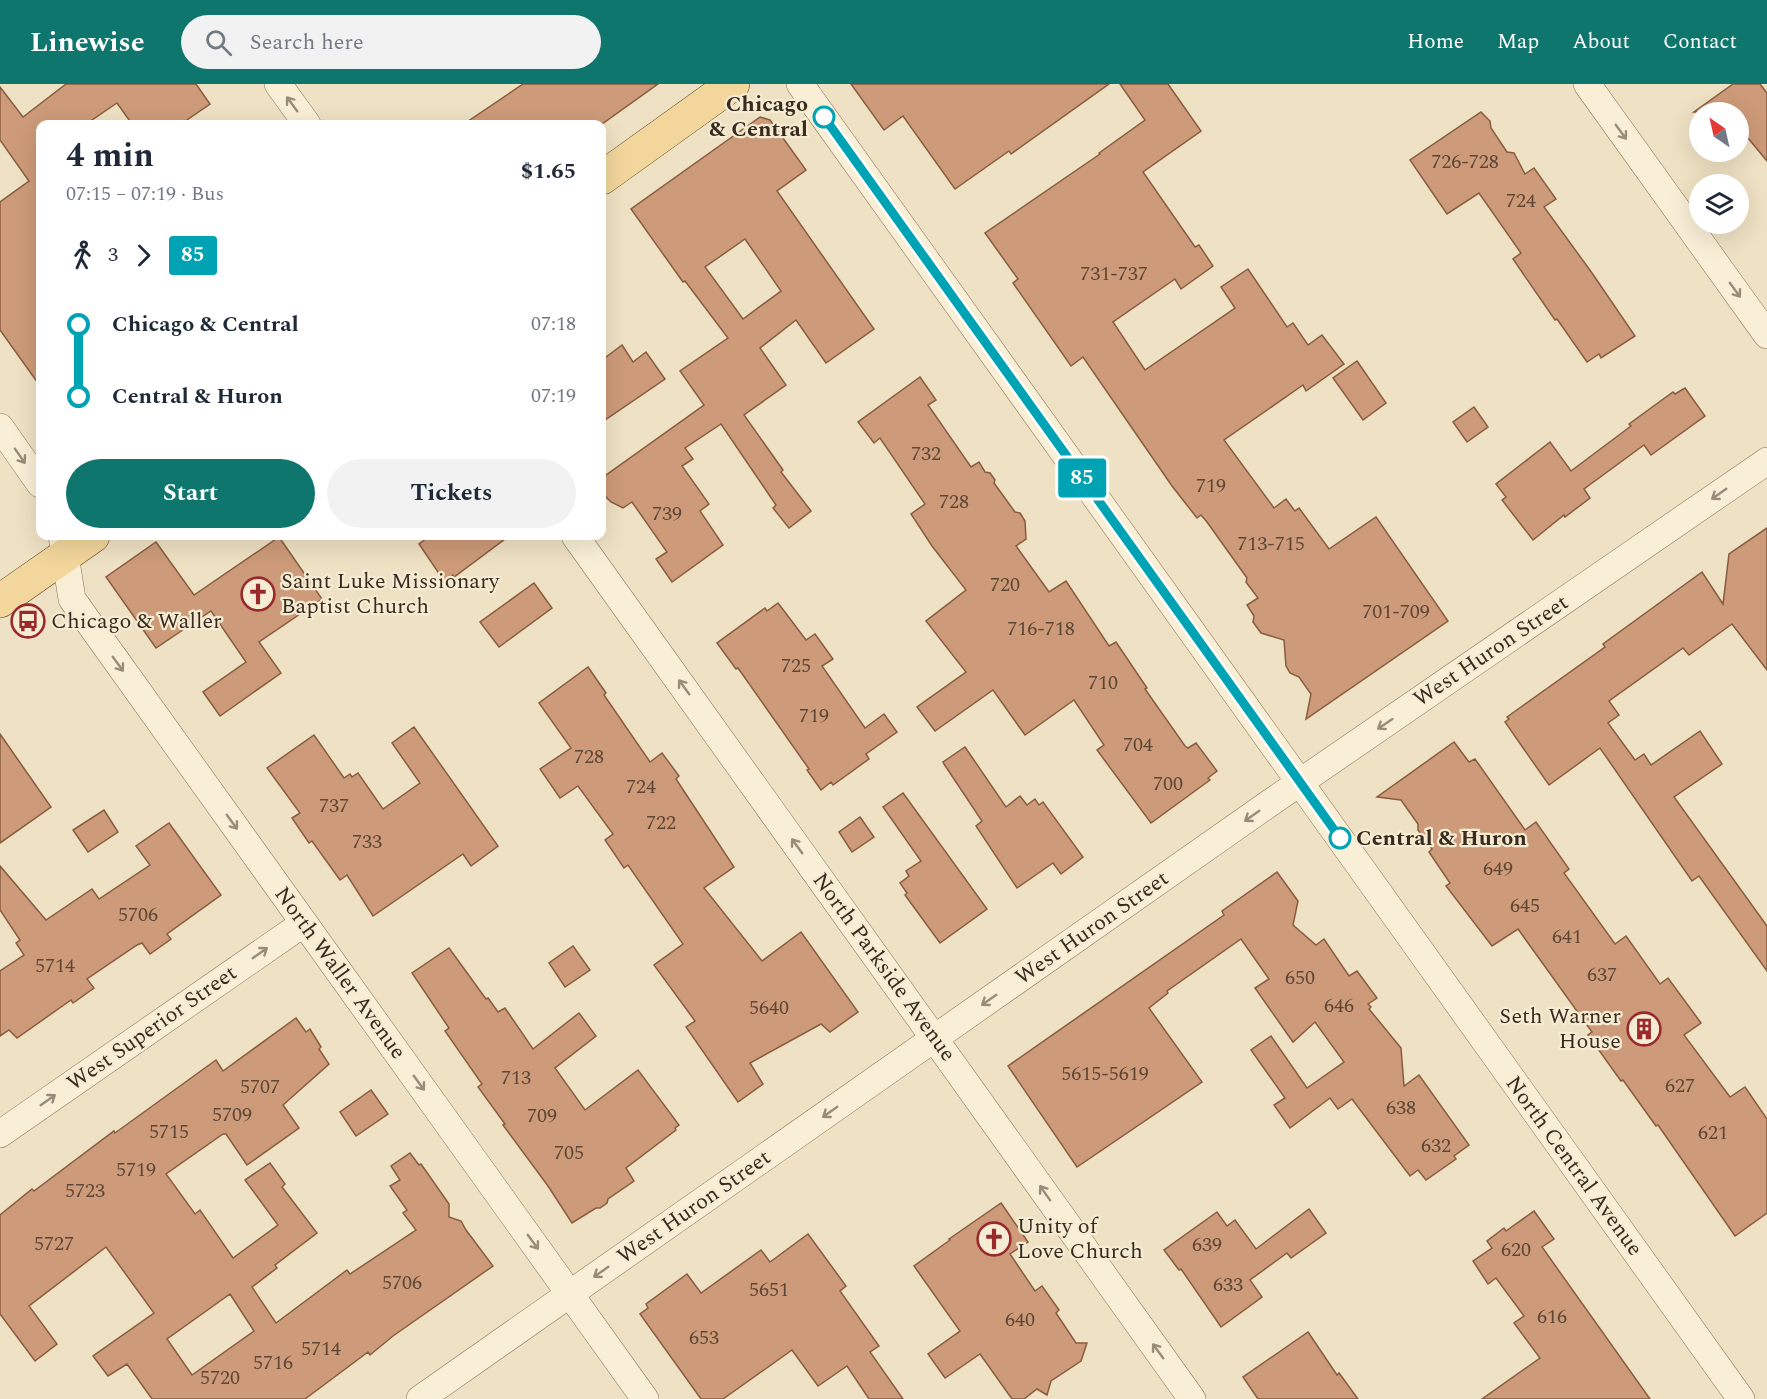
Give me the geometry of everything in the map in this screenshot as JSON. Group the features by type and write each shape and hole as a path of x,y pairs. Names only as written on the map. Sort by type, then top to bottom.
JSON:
{"main road":[{"path":"606,175 733,84"},
{"path":"0,601 64,545 80,540"}],"street":[{"path":"278,84 304,120"},
{"name":"North Central Avenue","path":"800,84 1741,1399"},
{"path":"1587,84 1767,335"},
{"path":"0,428 36,478"},
{"name":"West Huron Street","path":"420,1399 1300,782 1767,461"},
{"name":"North Parkside Avenue","path":"578,540 1192,1399"},
{"name":"North Waller Avenue","path":"64,545 72,599 645,1399"},
{"name":"West Superior Street","path":"0,1134 304,923"}],"building":[{"path":"66,84 196,84 210,104 187,120 129,120 117,103 92,120 36,120 36,380 0,330 0,202 29,181 0,140 0,87 23,117"},
{"path":"523,84 658,84 606,121 470,120"},
{"path":"851,84 1109,84 1011,154 1009,151 955,189 903,116 884,130"},
{"path":"1120,84 1168,84 1201,131 1143,172 1195,247 1199,245 1213,266 1181,289 1175,279 1113,322 1145,370 1235,308 1221,287 1248,269 1287,327 1293,323 1308,345 1322,335 1344,364 1306,391 1303,385 1224,440 1274,508 1286,499 1295,511 1299,508 1329,549 1376,517 1448,621 1306,719 1311,694 1299,677 1290,673 1286,666 1284,640 1261,633 1253,622 1254,616 1247,605 1258,598 1246,582 1247,578 1207,522 1201,515 1197,518 1172,486 1083,357 1071,366 1013,283 1018,279 985,233 1100,154 1145,120"},
{"path":"1733,84 1760,84 1767,93 1767,161 1749,139 1749,102 1708,102"},
{"path":"1481,112 1490,121 1491,128 1507,152 1514,153 1525,174 1534,168 1556,199 1544,207 1635,336 1601,358 1599,354 1587,362 1557,319 1555,320 1513,259 1521,253 1479,193 1447,214 1410,160"},
{"path":"760,117 770,120 806,170 777,191 874,329 826,363 796,320 760,348 786,385 744,415 783,470 781,472 811,511 789,528 773,508 776,505 721,424 685,448 693,459 682,466 709,504 700,511 723,545 672,582 656,559 667,552 632,502 623,508 606,497 606,475 704,405 680,371 728,338 685,281 683,282 631,209","holes":["745,239 781,291 743,319 705,267"]},
{"path":"622,345 633,362 646,352 665,379 606,419 606,357"},
{"path":"1357,361 1386,403 1363,420 1333,378"},
{"path":"920,377 936,400 928,405 971,467 979,462 985,472 990,473 995,480 994,483 1015,512 1020,513 1025,521 1026,539 1016,546 1049,592 1066,581 1109,646 1116,642 1147,688 1145,689 1185,746 1188,748 1196,743 1217,771 1208,778 1210,780 1151,823 1097,750 1104,745 1074,700 1025,735 993,690 935,731 917,707 966,672 926,621 966,590 911,514 925,504 880,438 874,443 858,422"},
{"path":"1685,388 1705,416 1651,455 1644,445 1584,489 1590,498 1533,540 1502,500 1506,497 1496,484 1550,442 1571,471 1631,426 1629,424 1673,392 1675,394"},
{"path":"1474,407 1488,427 1467,442 1453,422"},
{"path":"1767,528 1767,670 1732,624 1689,655 1683,648 1609,701 1619,715 1608,723 1635,760 1644,754 1651,765 1700,731 1722,764 1674,797 1767,926 1767,971 1699,876 1692,881 1600,748 1549,785 1505,722 1509,719 1507,717 1605,647 1603,644 1702,572 1723,604 1729,554"},
{"path":"275,540 281,540 322,599 259,642 281,673 220,716 203,692 246,662 211,611 156,648 106,577 156,542 194,595"},
{"path":"424,540 504,540 454,577 453,575 444,581 419,544"},
{"path":"534,583 552,608 499,647 480,622"},
{"path":"778,603 806,640 815,634 833,659 822,666 865,728 884,714 897,732 866,754 869,759 833,785 831,782 821,790 807,770 809,769 738,668 736,669 717,643 765,608 767,611"},
{"path":"588,667 606,693 604,695 650,762 662,753 679,776 676,779 734,867 704,888 762,961 801,932 858,1012 830,1032 821,1024 750,1063 763,1084 738,1102 686,1027 695,1021 654,965 683,944 628,865 624,868 605,840 613,834 578,786 560,798 540,769 571,748 539,703"},
{"path":"414,727 498,846 471,866 463,854 373,916 347,875 340,880 312,841 309,843 292,818 300,813 267,768 314,735 344,778 358,773 383,809 420,783 392,743"},
{"path":"0,734 51,807 0,843"},
{"path":"1454,742 1469,762 1475,759 1525,830 1536,822 1569,869 1564,873 1615,944 1626,936 1660,984 1668,978 1701,1023 1684,1035 1730,1097 1745,1087 1767,1119 1767,1213 1735,1236 1658,1125 1656,1126 1623,1080 1621,1081 1588,1035 1592,1032 1518,929 1492,946 1446,886 1450,883 1429,852 1432,849 1418,830 1418,824 1401,800 1377,797"},
{"path":"965,747 1006,807 1020,796 1027,805 1035,799 1039,805 1043,802 1083,857 1061,874 1053,863 1017,888 976,826 982,821 943,762"},
{"path":"903,793 987,909 940,943 905,895 907,893 900,883 909,876 906,871 921,861 883,807"},
{"path":"104,810 118,832 88,852 73,830"},
{"path":"860,817 874,837 852,852 839,832"},
{"path":"169,823 221,895 167,934 171,939 150,954 142,943 137,945 87,979 94,988 73,1003 71,1000 17,1038 9,1030 0,1036 0,971 24,955 16,943 20,940 0,910 0,866 46,920 92,889 99,899 150,865 136,846"},
{"path":"1277,872 1298,901 1293,925 1316,945 1324,939 1349,976 1357,971 1377,998 1368,1004 1371,1007 1369,1009 1401,1048 1404,1086 1419,1075 1469,1145 1454,1156 1456,1159 1426,1180 1418,1170 1410,1176 1352,1099 1338,1109 1330,1098 1290,1128 1274,1105 1285,1098 1251,1050 1271,1036 1307,1088 1344,1062 1315,1022 1293,1042 1255,988 1269,979 1241,939 1167,991 1168,993 1149,1008 1202,1082 1077,1167 1008,1066 1224,915 1222,911"},
{"path":"573,946 590,970 565,987 549,963"},
{"path":"449,948 498,1012 505,1008 533,1049 579,1013 596,1036 555,1068 585,1110 638,1070 679,1125 675,1128 676,1130 626,1168 634,1181 608,1199 607,1203 600,1208 596,1208 572,1223 478,1087 482,1084 445,1031 449,1028 412,973"},
{"path":"296,1018 306,1032 310,1029 329,1064 283,1105 299,1128 247,1165 226,1134 223,1134 166,1174 195,1214 200,1210 233,1258 278,1225 245,1180 270,1163 285,1184 282,1187 317,1233 275,1265 277,1268 252,1287 276,1323 347,1270 350,1274 416,1230 403,1213 407,1210 390,1186 400,1180 391,1166 410,1153 419,1165 421,1164 449,1204 449,1217 461,1221 493,1266 393,1336 370,1355 368,1352 305,1399 152,1399 127,1364 108,1376 93,1356 154,1313 106,1247 29,1306 57,1344 35,1361 0,1314 0,1215 32,1189 34,1191 114,1131 115,1133 216,1060 223,1071","holes":["230,1294 254,1331 192,1375 167,1339"]},
{"path":"371,1090 388,1114 356,1136 340,1112"},
{"path":"1001,1203 1028,1242 1010,1254 1035,1291 1042,1286 1059,1310 1056,1313 1076,1343 1087,1343 1081,1361 1051,1381 1047,1395 1037,1389 1024,1399 1012,1399 980,1354 945,1378 928,1354 960,1331 914,1266"},
{"path":"1309,1209 1326,1233 1291,1258 1287,1253 1250,1280 1262,1297 1221,1327 1181,1269 1179,1270 1164,1250 1217,1212 1227,1226 1235,1220 1256,1249"},
{"path":"1534,1211 1554,1239 1542,1247 1650,1399 1482,1399 1540,1358 1514,1323 1524,1316 1496,1278 1488,1284 1473,1261 1492,1248 1487,1241 1504,1228 1506,1231"},
{"path":"808,1234 846,1286 840,1291 879,1346 870,1352 903,1399 869,1399 847,1366 818,1386 792,1350 723,1399 701,1399 640,1314 648,1308 646,1304 687,1274 701,1293 761,1250 770,1262"},
{"path":"1308,1332 1337,1375 1339,1373 1358,1399 1258,1399 1243,1377"}],"bus line":[{"name":"85","path":"824,117 1340,838"}],"place":[{"name":"Chicago & Central","path":"824,117"},
{"name":"Saint Luke Missionary Baptist Church","path":"258,594"},
{"name":"Chicago & Waller","path":"28,621"},
{"name":"Central & Huron","path":"1340,838"},
{"name":"Seth Warner House","path":"1644,1029"},
{"name":"Unity of Love Church","path":"994,1239"}]}
